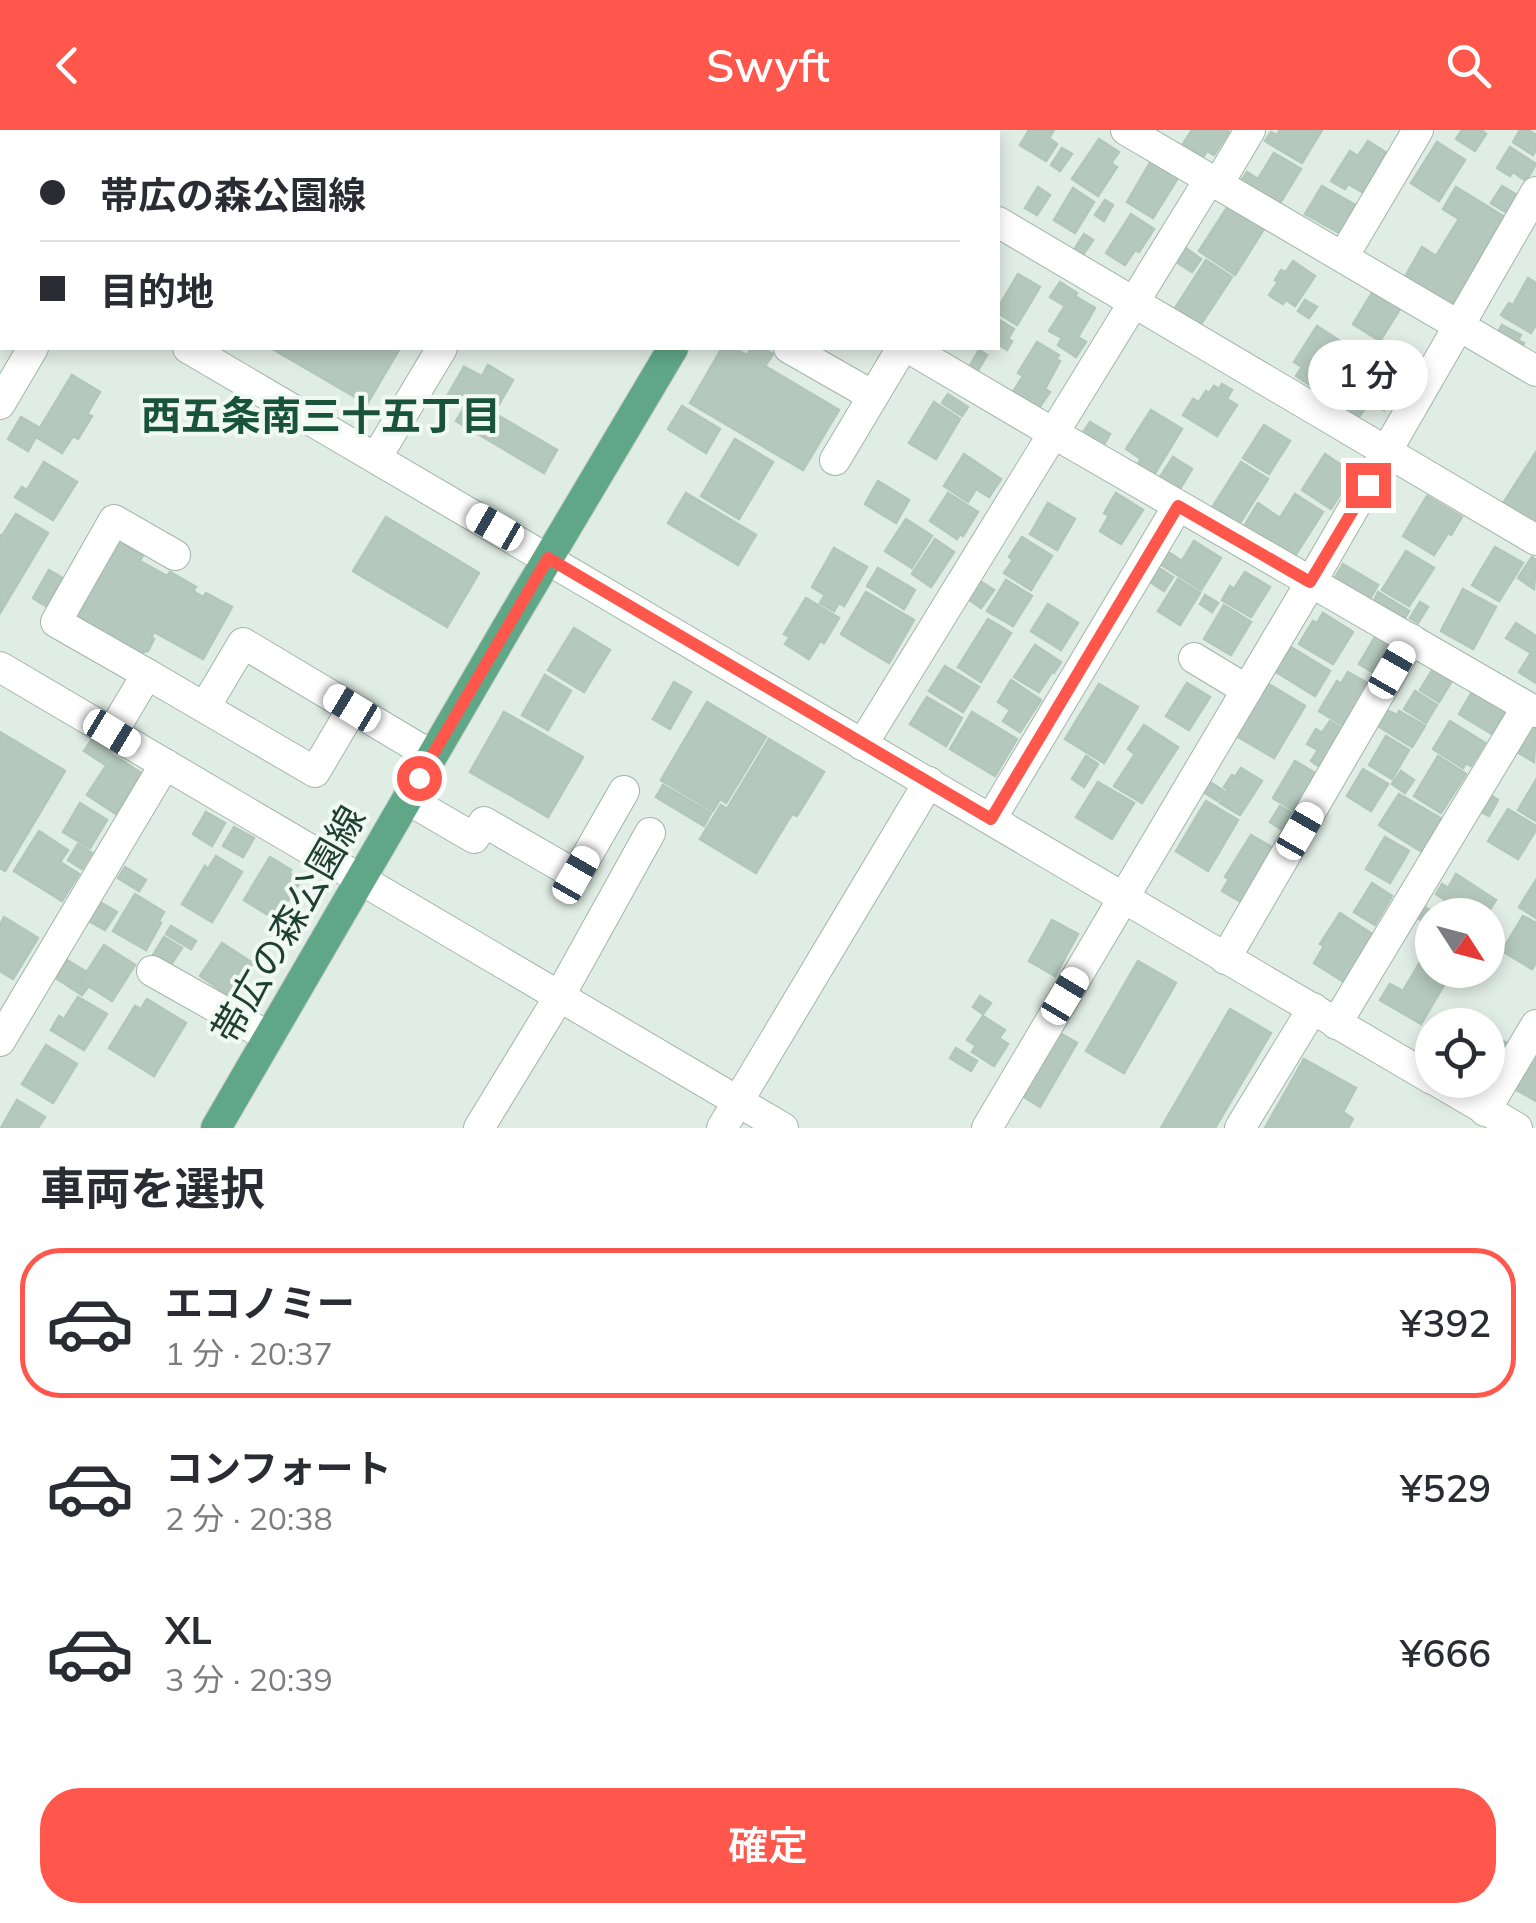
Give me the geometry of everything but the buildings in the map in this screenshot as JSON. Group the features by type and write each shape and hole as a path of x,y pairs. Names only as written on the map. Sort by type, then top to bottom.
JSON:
{"main road":[{"name":"帯広の森公園線","path":"216,1128 672,350"}],"street":[{"path":"1126,130 1536,371"},
{"path":"862,745 1132,303 1250,130"},
{"path":"1344,258 1418,130"},
{"path":"987,1128 1536,192"},
{"path":"1000,223 1536,540"},
{"path":"0,404 32,350"},
{"path":"191,350 1415,1068"},
{"path":"376,458 441,350"},
{"path":"792,350 873,396"},
{"path":"835,460 905,350"},
{"path":"909,350 1532,710 1324,1016 1240,1128"},
{"path":"991,819 1178,506"},
{"path":"175,555 114,520 56,622 314,772 352,708"},
{"path":"1225,959 1411,638"},
{"path":"205,707 243,644 432,756"},
{"path":"1194,658 1247,690"},
{"path":"0,666 558,997 730,1115 783,1128"},
{"path":"112,733 147,674"},
{"path":"4,1025 165,764"},
{"path":"730,1115 929,782"},
{"path":"576,875 624,792"},
{"path":"407,800 474,838 484,822 614,897"},
{"path":"478,1128 558,997 650,833"},
{"path":"152,971 269,1037"},
{"path":"1462,1098 1497,1121 1536,1025"}],"district":[{"name":"西五条南三十五丁目","path":"321,415"}],"route":[{"path":"419,778 548,558 991,819 1178,506 1310,582 1368,485"}]}
